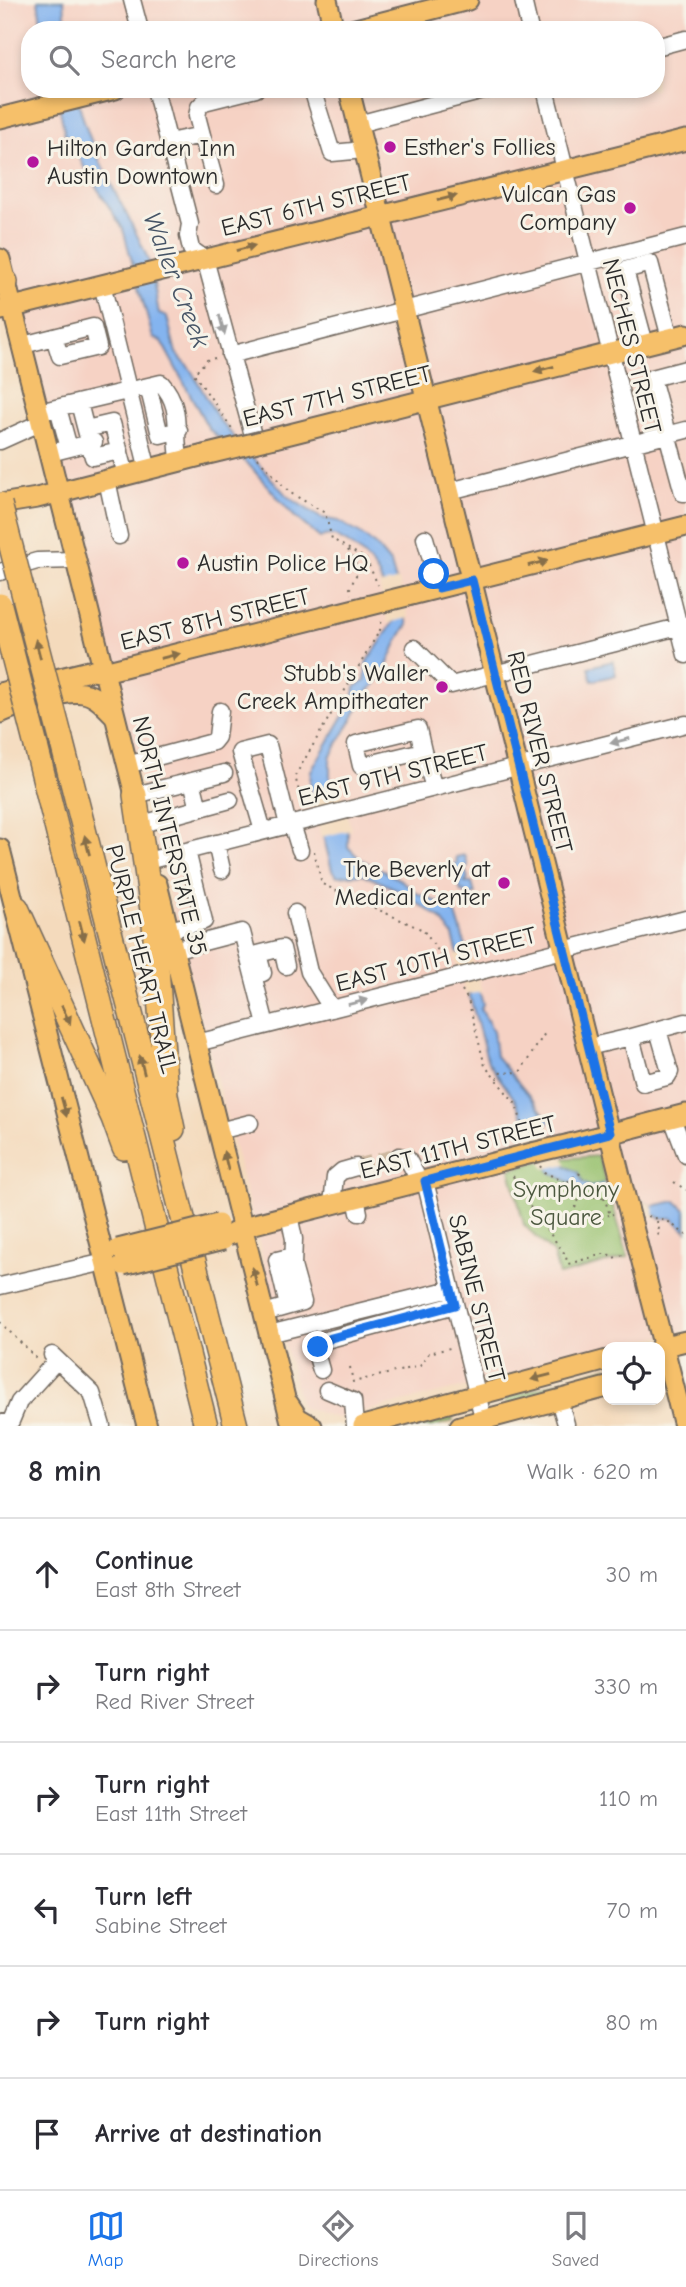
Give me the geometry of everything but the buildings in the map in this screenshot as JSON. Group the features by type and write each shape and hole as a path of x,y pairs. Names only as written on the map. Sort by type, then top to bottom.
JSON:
{"highway":[{"name":"PURPLE HEART TRAIL","path":"0,504 236,1426"},
{"name":"PURPLE HEART TRAIL","path":"0,605 206,1426"},
{"path":"135,795 154,924 166,1095 204,1256 221,1368"},
{"path":"17,908 113,1118 156,1265 190,1355"}],"main road":[{"path":"327,0 332,21"},
{"path":"387,21 468,0"},
{"path":"0,118 81,98"},
{"name":"RED RIVER STREET","path":"351,98 660,1342"},
{"name":"EAST 6TH STREET","path":"6,309 686,140"},
{"name":"NORTH INTERSTATE 35","path":"0,258 6,309 23,345 59,451 59,492 292,1426"},
{"name":"EAST 7TH STREET","path":"0,504 37,498 148,470 204,455 260,435 426,399 678,336"},
{"path":"0,511 37,498"},
{"name":"EAST 8TH STREET","path":"0,693 89,671 104,672 357,601 411,595 686,526"},
{"path":"0,713 70,692 85,693 115,716"},
{"path":"0,849 17,908 47,1041 115,1259 147,1426"},
{"name":"EAST 11TH STREET","path":"115,1259 332,1204 357,1205 422,1181 531,1151 570,1144 679,1116"},
{"path":"665,1346 686,1341"},
{"path":"363,1426 602,1361"},
{"name":"RED RIVER STREET","path":"672,1370 684,1426"},
{"path":"460,1426 484,1423 602,1388"},
{"path":"286,1400 298,1418 312,1426"}],"street":[{"path":"132,0 138,21"},
{"path":"523,0 528,21"},
{"path":"665,45 686,39"},
{"path":"157,98 190,224 188,236 191,249 205,259 230,355 260,435"},
{"path":"216,185 197,116 198,107 204,102 220,98"},
{"path":"315,98 332,153 364,150"},
{"path":"358,124 457,98"},
{"name":"NECHES STREET","path":"547,98 633,444 682,626 686,655"},
{"path":"169,142 202,135"},
{"path":"230,355 686,237"},
{"path":"645,344 625,270 650,263 678,336"},
{"path":"109,283 116,342 148,470"},
{"path":"23,345 93,327 98,346 116,342"},
{"path":"686,369 652,378 683,493 686,493"},
{"path":"1,440 46,414 161,383 171,395 179,430 176,443 180,461"},
{"path":"148,386 160,435"},
{"path":"79,403 102,440 116,477 119,536"},
{"path":"141,440 179,430"},
{"path":"450,491 686,430"},
{"path":"59,451 102,440"},
{"path":"425,538 439,588"},
{"path":"0,572 37,561 76,560"},
{"path":"414,648 451,685 682,626"},
{"path":"127,765 213,742 217,737 219,711"},
{"name":"EAST 9TH STREET","path":"151,860 686,724"},
{"path":"263,831 240,752 268,745 290,824 306,849"},
{"path":"423,751 434,788"},
{"path":"135,795 224,773"},
{"path":"192,781 199,809"},
{"path":"142,824 230,800"},
{"path":"216,843 222,870"},
{"path":"169,930 204,921 187,850"},
{"path":"295,914 309,972 332,1009"},
{"name":"EAST 10TH STREET","path":"197,1043 686,919"},
{"path":"173,950 242,932 270,1024"},
{"path":"270,1024 258,954 282,948 286,966"},
{"path":"588,1047 686,1022"},
{"path":"631,1037 643,1083 647,1083 667,1077 670,1072 658,1030"},
{"path":"679,1116 686,1155"},
{"path":"219,1131 250,1123"},
{"path":"399,1156 407,1158 422,1181"},
{"path":"332,1204 335,1177 342,1171 356,1167"},
{"name":"SABINE STREET","path":"422,1181 484,1423"},
{"path":"264,1313 303,1302 293,1256 289,1215"},
{"name":"EAST 11TH STREET","path":"0,1286 115,1259"},
{"path":"269,1334 451,1289"},
{"path":"320,1370 316,1353 318,1347 339,1336 455,1305"},
{"path":"0,1423 11,1421 19,1402 52,1362 92,1393 102,1426"},
{"path":"327,1391 353,1401 355,1426"},
{"path":"559,1400 566,1424"}],"path":[{"path":"194,374 207,360"},
{"path":"325,513 331,537 366,559 378,587"},
{"path":"348,549 359,569 349,589 357,601"},
{"path":"302,803 295,776 380,630 384,612"},
{"path":"306,849 322,884 423,930 452,971"},
{"path":"457,981 468,1000 485,1066 515,1103 531,1151 544,1172 594,1197 604,1196 611,1214 601,1217"},
{"path":"496,1080 499,1073 520,1072 545,1033"},
{"path":"562,1186 579,1173 583,1179"},
{"path":"513,1174 522,1196 565,1254 568,1264 607,1253 612,1258 623,1255"},
{"path":"674,1182 686,1190"},
{"path":"575,1208 583,1191"},
{"path":"657,1235 660,1234 656,1220 669,1222 686,1235"},
{"path":"0,1322 52,1362"},
{"path":"350,1367 353,1382 420,1366 429,1353 450,1348"}],"shaded area":[{"path":"0,0 686,0 686,1331 632,1342 602,1342 602,1352 586,1357 337,1418 301,1407 15,295 12,295 0,236"}],"green space":[{"name":"Symphony Square","path":"598,1156 628,1257 559,1275 553,1253 524,1225 510,1169 542,1160"},
{"path":"602,1369 602,1377 546,1395 508,1405 505,1398"},
{"path":"450,1407 453,1421 433,1426 386,1426"}],"water":[{"path":"38,0 64,0 65,21 41,21"},
{"path":"58,98 78,98 96,152 147,257 159,314 167,317 176,353 191,370 219,420 287,496 321,518 338,521 359,533 376,546 391,564 408,625 382,676 369,690 330,757 330,778 339,792 345,810 348,847 360,859 401,880 416,893 447,906 456,914 483,1004 481,1009 493,1031 496,1056 550,1121 544,1128 567,1167 578,1172 583,1183 591,1187 603,1183 652,1206 676,1201 686,1211 686,1231 672,1218 661,1218 605,1193 592,1194 550,1172 515,1100 488,1062 453,936 440,918 396,889 363,874 337,876 332,870 310,784 311,771 353,700 355,687 365,681 366,664 394,621 383,586 367,558 333,536 320,538 294,516 249,465 209,429 161,341 153,338 123,229 85,169 71,139 65,135"},
{"path":"613,661 616,675 592,681 589,667"},
{"path":"465,855 468,866 461,870 466,872 468,879 465,883 472,883 475,894 466,896 464,891 461,892 454,864 457,863 456,857"}],"pier":[{"path":"399,580 409,618 388,623 379,585"},
{"path":"341,788 351,830 321,837 311,795"},
{"path":"470,951 482,992 466,995 454,955"},
{"path":"550,1126 548,1128 567,1164 545,1169 525,1132"},
{"path":"603,1183 652,1205 656,1219 608,1198"}],"tunnel":[{"path":"356,1167 399,1156"}],"place":[{"name":"Esther's Follies","path":"390,147"},
{"name":"Hilton Garden Inn Austin Downtown","path":"33,162"},
{"name":"Vulcan Gas Company","path":"630,208"},
{"name":"Austin Police HQ","path":"183,563"},
{"name":"Stubb's Waller Creek Ampitheater","path":"442,687"},
{"name":"The Beverly at Medical Center","path":"504,883"}],"route":[{"path":"318,1347 331,1338 455,1305 425,1181 610,1133 472,580 439,588 434,574"}],"water label":[{"name":"Waller Creek","path":"176,280"}]}
